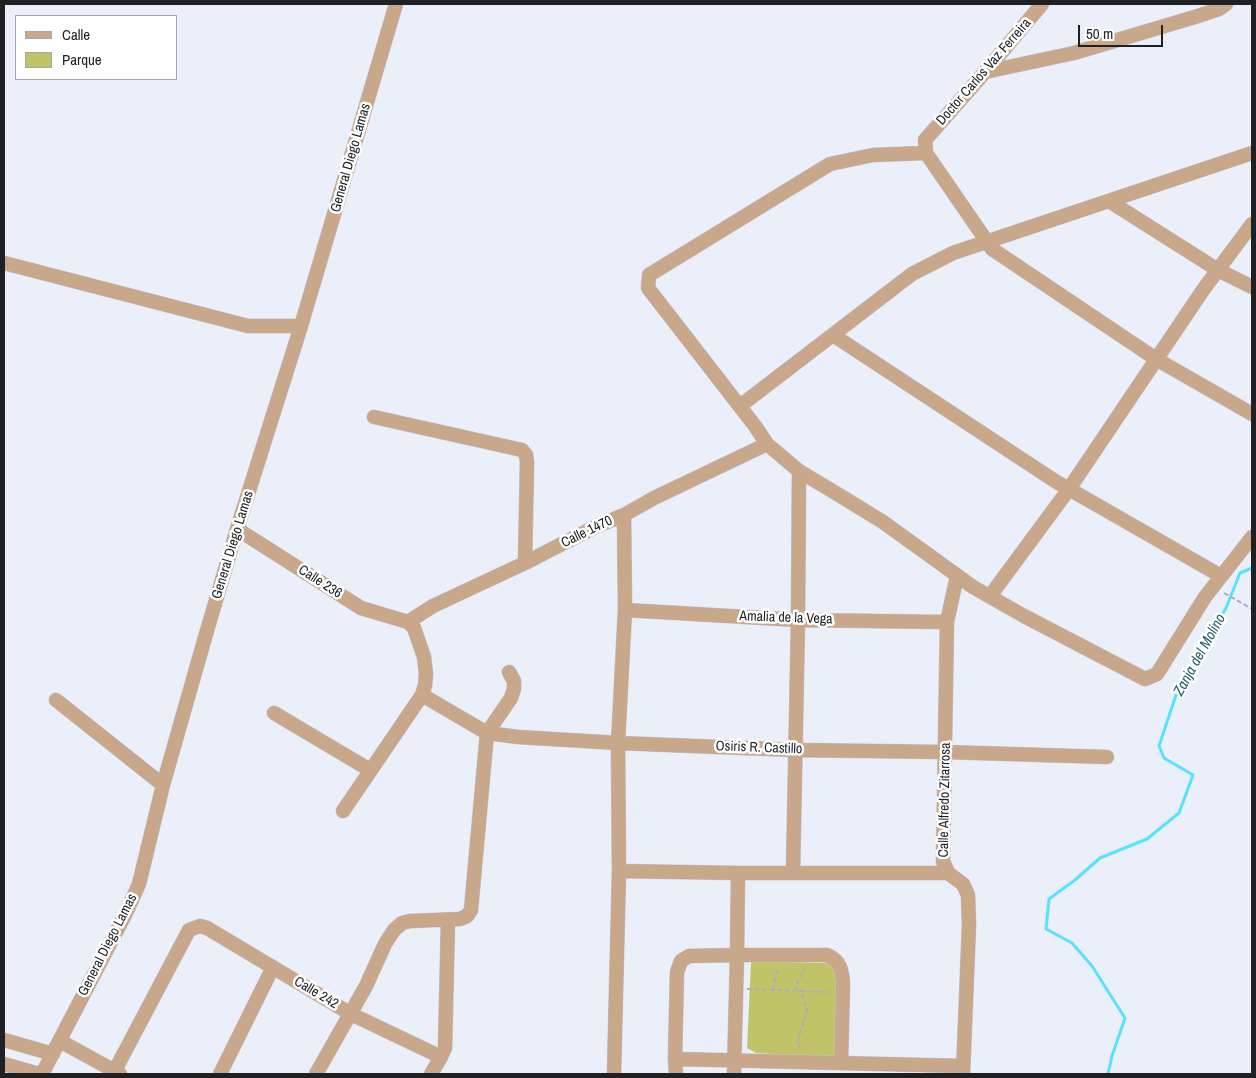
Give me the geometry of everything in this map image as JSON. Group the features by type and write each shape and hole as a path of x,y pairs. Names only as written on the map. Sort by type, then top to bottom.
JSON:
{"street":[{"name":"General Diego Lamas","path":"40,1074 60,1041 126,914 139,884 163,785 237,529 301,326 396,4"},
{"name":"Doctor Carlos Vaz Ferreira","path":"926,146 1042,4"},
{"path":"985,72 1074,53 1198,16 1219,9 1226,4"},
{"path":"1252,414 1156,359 992,249 926,146 830,164 649,275 648,288 740,406 767,444 799,472 839,494 883,522 973,587 1024,616 1145,679 1156,674 1205,597 1252,537"},
{"path":"740,406 912,274 953,253 1252,153"},
{"path":"1109,201 1218,270 1252,287"},
{"path":"990,596 1069,489 1203,290 1252,224"},
{"path":"4,263 248,326 301,326"},
{"path":"833,334 1069,489 1217,581"},
{"path":"374,417 522,450 526,455 527,462 525,563"},
{"name":"Calle 1470","path":"408,622 433,606 767,444"},
{"path":"793,873 799,472"},
{"path":"614,1074 619,871 618,744 625,610 624,515"},
{"name":"Calle 236","path":"237,529 361,608 408,622"},
{"name":"Calle Alfredo Zitarrosa","path":"957,576 947,622 943,861 948,873 963,884 968,896 969,924 963,1070"},
{"name":"Amalia de la Vega","path":"625,610 798,620 947,622"},
{"path":"343,811 422,695 426,674 424,656 418,636 408,622"},
{"path":"316,1074 351,1014 385,944 394,930 402,923 410,921 460,919 467,916 471,910 487,733 511,698 514,690 514,681 509,672"},
{"name":"Osiris R. Castillo","path":"422,695 487,733 518,738 618,744 795,750 1107,757"},
{"path":"56,700 163,785"},
{"path":"274,713 370,770"},
{"path":"619,871 948,873"},
{"path":"734,1068 738,955 738,873"},
{"path":"431,1074 445,1048 448,920"},
{"name":"Calle 242","path":"116,1073 189,930 200,926 207,928 351,1014 441,1057"},
{"path":"676,1074 677,972 682,961 689,956 812,955 832,957 838,962 842,971 841,1063"},
{"path":"220,1074 273,967"},
{"path":"4,1040 53,1054"},
{"path":"60,1041 116,1073"},
{"path":"675,1059 734,1068 804,1062 963,1070"},
{"path":"4,1064 40,1074"}],"path":[{"path":"1217,581 1252,609"},
{"path":"773,990 781,955"},
{"path":"797,991 796,985 812,955"},
{"path":"737,989 842,993"},
{"path":"802,991 807,1010 798,1040 804,1062"}],"green space":[{"path":"753,961 827,963 834,965 839,972 837,1050 832,1058 756,1053 747,1048 751,963"}],"waterway":[{"name":"Zanja del Molino","path":"1108,1074 1125,1018 1092,966 1072,943 1046,929 1049,899 1100,858 1147,839 1179,813 1193,775 1164,758 1159,746 1176,695 1226,608 1240,573 1252,568"}]}
